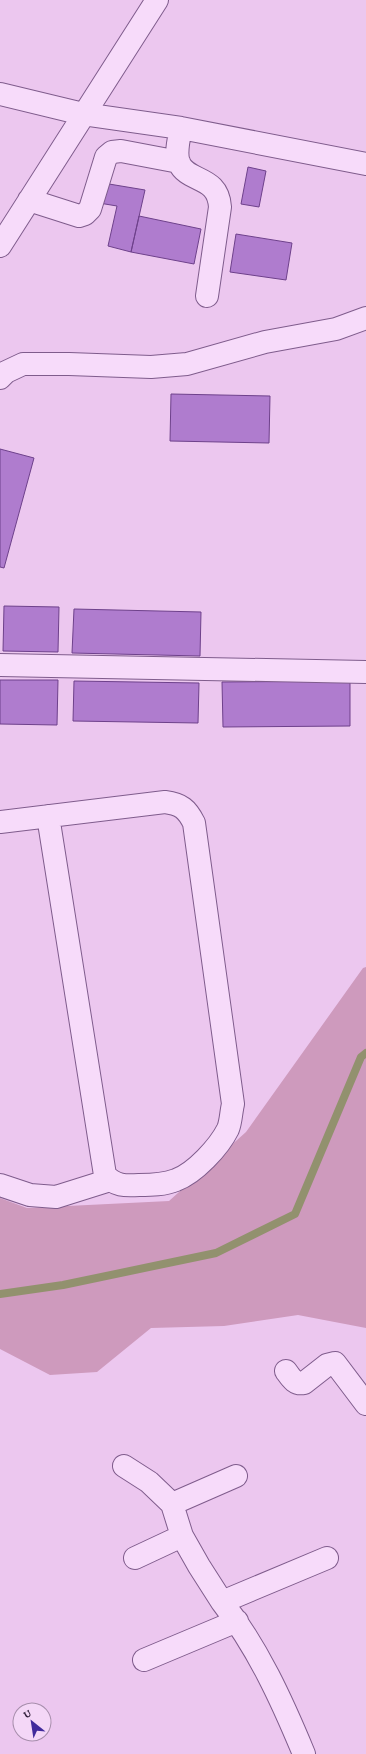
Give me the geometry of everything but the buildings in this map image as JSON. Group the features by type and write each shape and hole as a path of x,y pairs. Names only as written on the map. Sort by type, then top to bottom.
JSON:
{"street":[{"path":"0,246 157,0"},
{"path":"0,94 83,114 181,128 366,164"},
{"path":"181,128 178,142 179,162 184,169 214,188 219,197 220,207 207,296"},
{"path":"29,200 79,216 85,214 90,209 106,157 112,152 120,151 179,162"},
{"path":"0,378 6,372 23,364 151,367 187,364 265,342 336,329 366,318"},
{"path":"0,665 366,672"},
{"path":"0,822 48,816 165,802 184,807 190,814 194,823 232,1104 228,1128 212,1152 196,1167 177,1180 161,1184 127,1186 118,1184 110,1180 105,1175 48,816"},
{"path":"0,1185 30,1195 56,1197 110,1180"},
{"path":"286,1370 294,1381 300,1384 304,1383 327,1364 335,1363 366,1404"},
{"path":"124,1466 150,1482 172,1504 182,1536 199,1566 222,1602 237,1621 261,1660 304,1754"},
{"path":"172,1504 236,1476"},
{"path":"135,1558 182,1536"},
{"path":"222,1602 327,1558"},
{"path":"144,1660 237,1621"}],"shaded area":[{"path":"366,967 366,1328 298,1315 224,1326 151,1328 97,1372 50,1375 0,1349 0,1198 27,1208 169,1201 246,1132 363,968"}],"waterway":[{"path":"0,1294 63,1285 216,1253 295,1214 361,1057 366,1053"}]}
